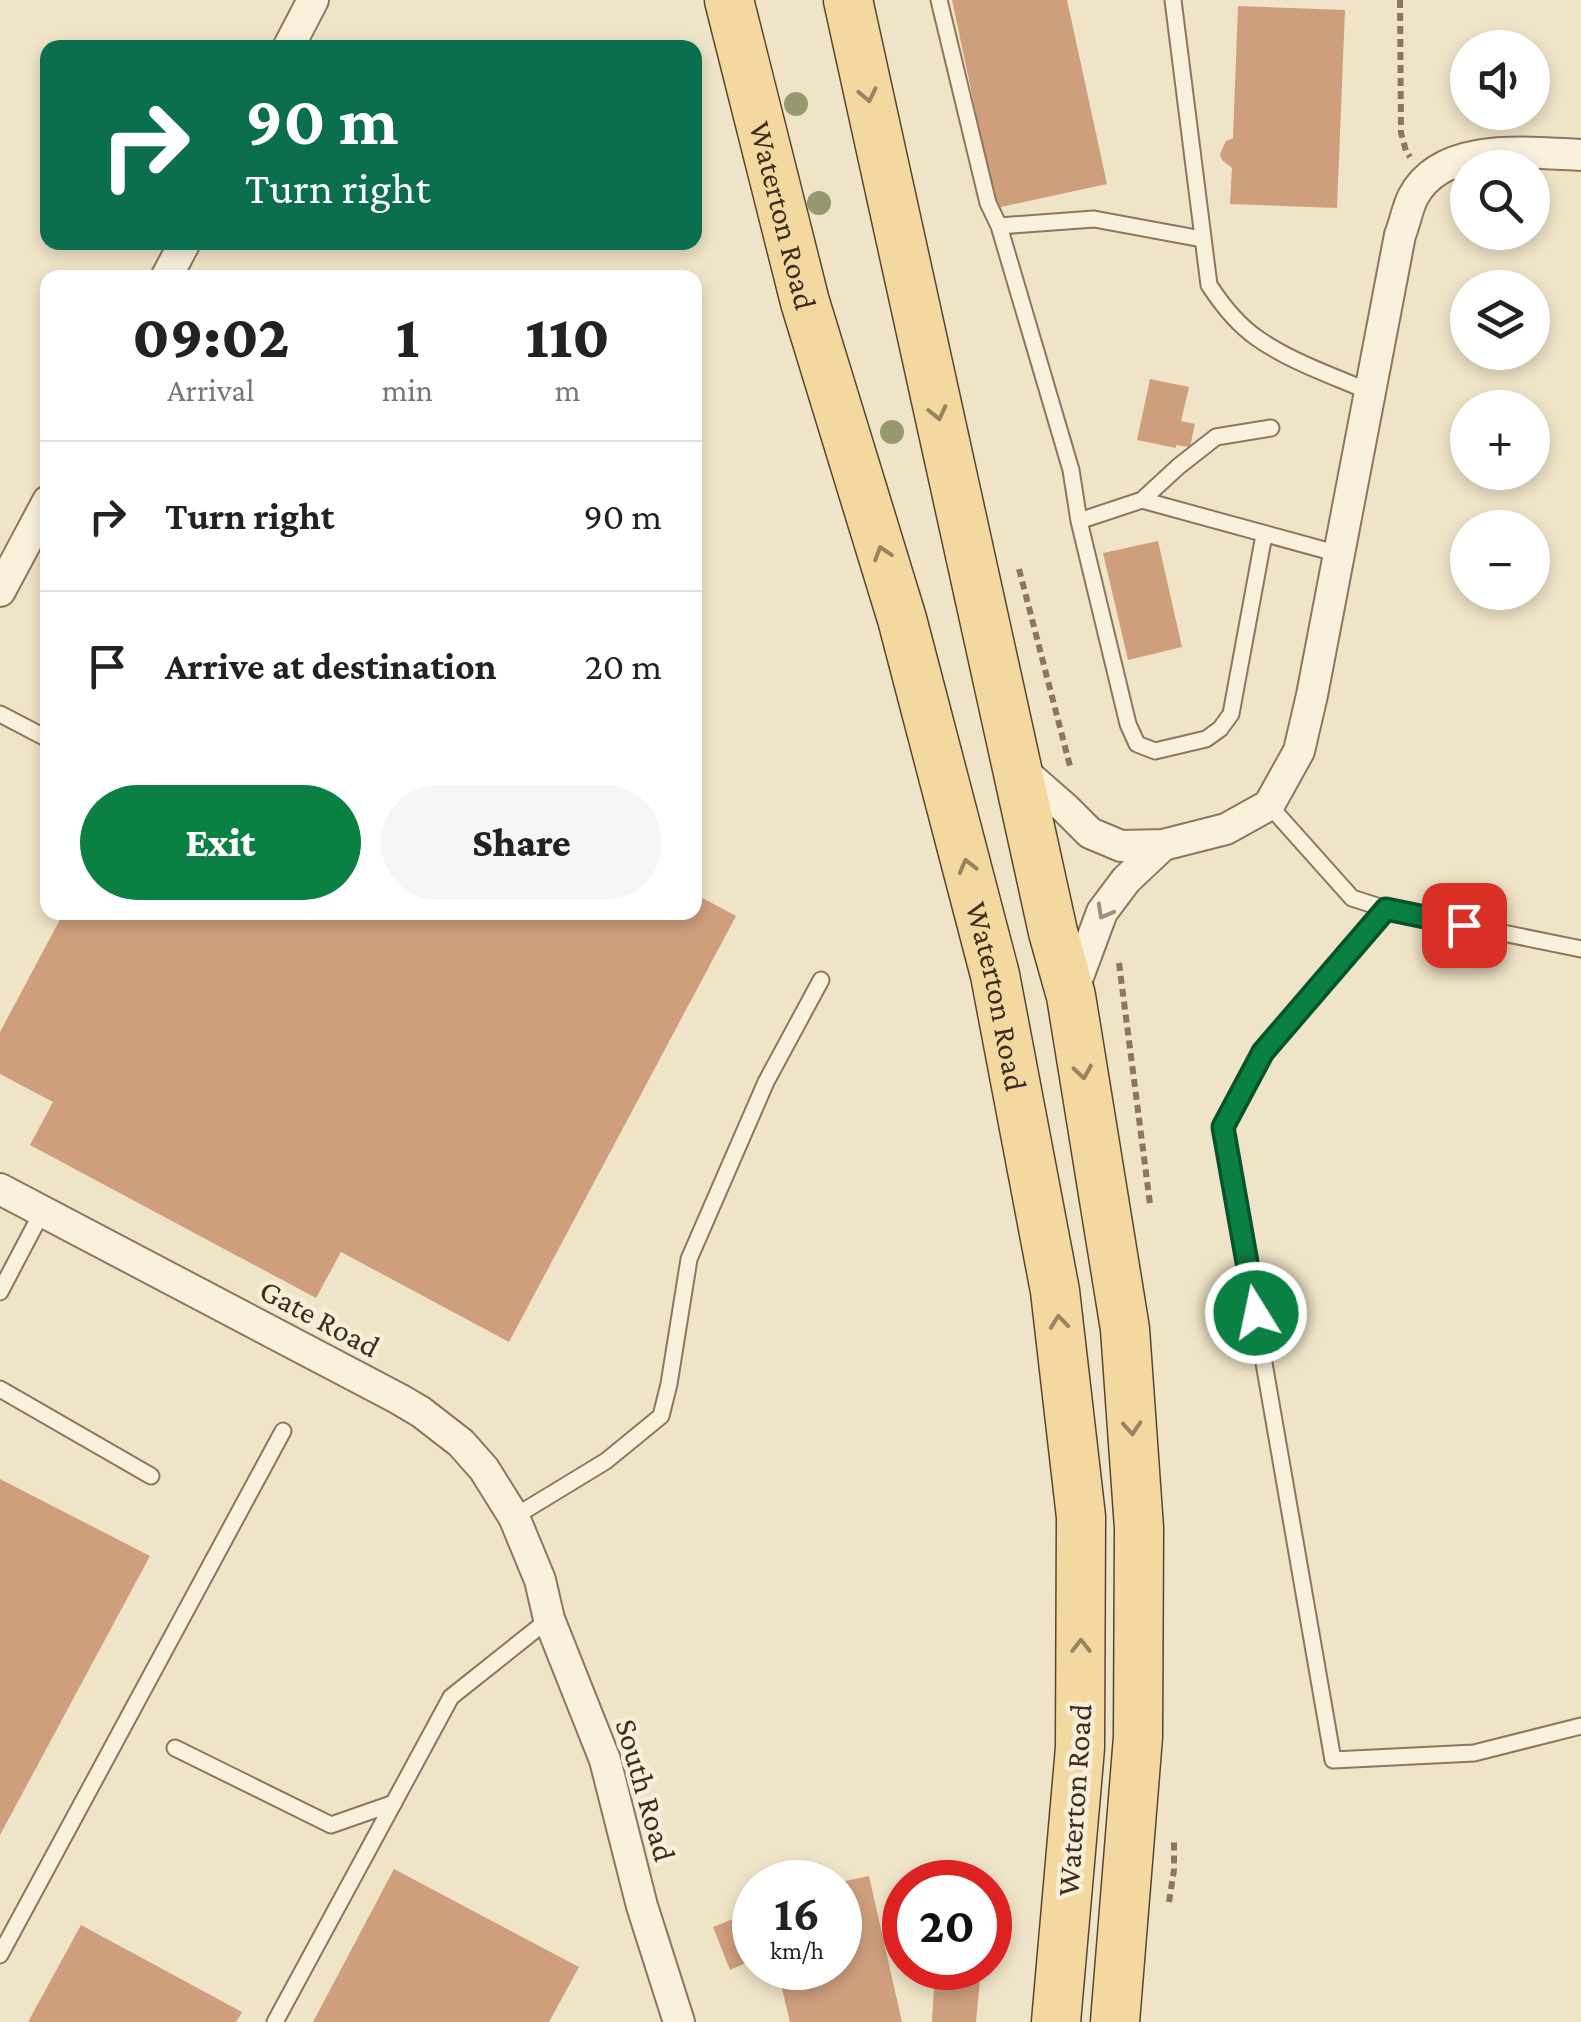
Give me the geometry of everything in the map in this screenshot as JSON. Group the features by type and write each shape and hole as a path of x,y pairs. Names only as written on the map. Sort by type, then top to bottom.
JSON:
{"main road":[{"name":"Waterton Road","path":"730,0 805,302 902,619 995,975 1055,1291 1080,1517 1080,1748 1056,2022"},
{"name":"Waterton Road","path":"848,0 1071,996 1125,1329 1139,1528 1138,1737 1115,2022"}],"street":[{"path":"292,40 313,0"},
{"path":"1018,767 1090,834 1121,846 1163,845 1226,829 1270,805 1299,751 1400,235 1414,197 1438,171 1476,156 1518,152 1581,155"},
{"path":"0,590 40,516"},
{"path":"1071,996 1102,912 1126,880 1163,845"},
{"name":"Gate Road","path":"0,1188 422,1412 460,1442 484,1469 514,1516 540,1580"},
{"name":"South Road","path":"540,1580 549,1619 606,1760 642,1906 679,2022"}],"lane":[{"path":"939,0 988,203 999,226 1071,470 1128,724 1137,744 1155,751 1206,740 1230,714 1264,534"},
{"path":"1173,0 1209,285 1224,308 1257,338 1372,393"},
{"path":"999,226 1094,220 1202,239"},
{"path":"1080,521 1142,500 1216,438 1271,428"},
{"path":"1142,500 1339,554"},
{"path":"0,714 40,734"},
{"path":"1270,805 1352,898 1386,909 1581,949"},
{"path":"1386,909 1263,1052 1223,1127 1334,1760 1474,1753 1581,1726"},
{"path":"514,1516 606,1460 661,1416 689,1259 766,1082 821,980"},
{"path":"0,1292 42,1212"},
{"path":"0,1389 151,1476"},
{"path":"0,1955 284,1431"},
{"path":"276,2022 451,1697 549,1619"},
{"path":"175,1748 332,1824 394,1803"}],"path":[{"path":"1400,0 1401,133 1406,152 1426,180"}],"building":[{"path":"952,0 1067,0 1107,184 996,208"},
{"path":"1238,6 1345,10 1337,208 1230,204 1232,168 1220,154 1226,141 1233,138"},
{"path":"1150,379 1189,387 1181,421 1195,424 1190,447 1137,440"},
{"path":"1158,541 1182,647 1128,660 1103,553"},
{"path":"702,898 736,916 509,1342 341,1252 316,1298 30,1145 53,1102 0,1074 0,1032 60,920 702,920"},
{"path":"0,1479 150,1556 0,1835"},
{"path":"394,1869 579,1967 549,2022 313,2022"},
{"path":"869,1876 882,1934 882,1990 895,1990 902,2022 790,2022 782,1990 862,1990 862,1877"},
{"path":"732,1919 730,1970 713,1927"},
{"path":"81,1925 242,2012 236,2022 28,2022"},
{"path":"934,1990 979,1990 976,2022 932,2022"}],"route":[{"path":"1256,1313 1223,1127 1263,1052 1386,909 1464,925"}]}
